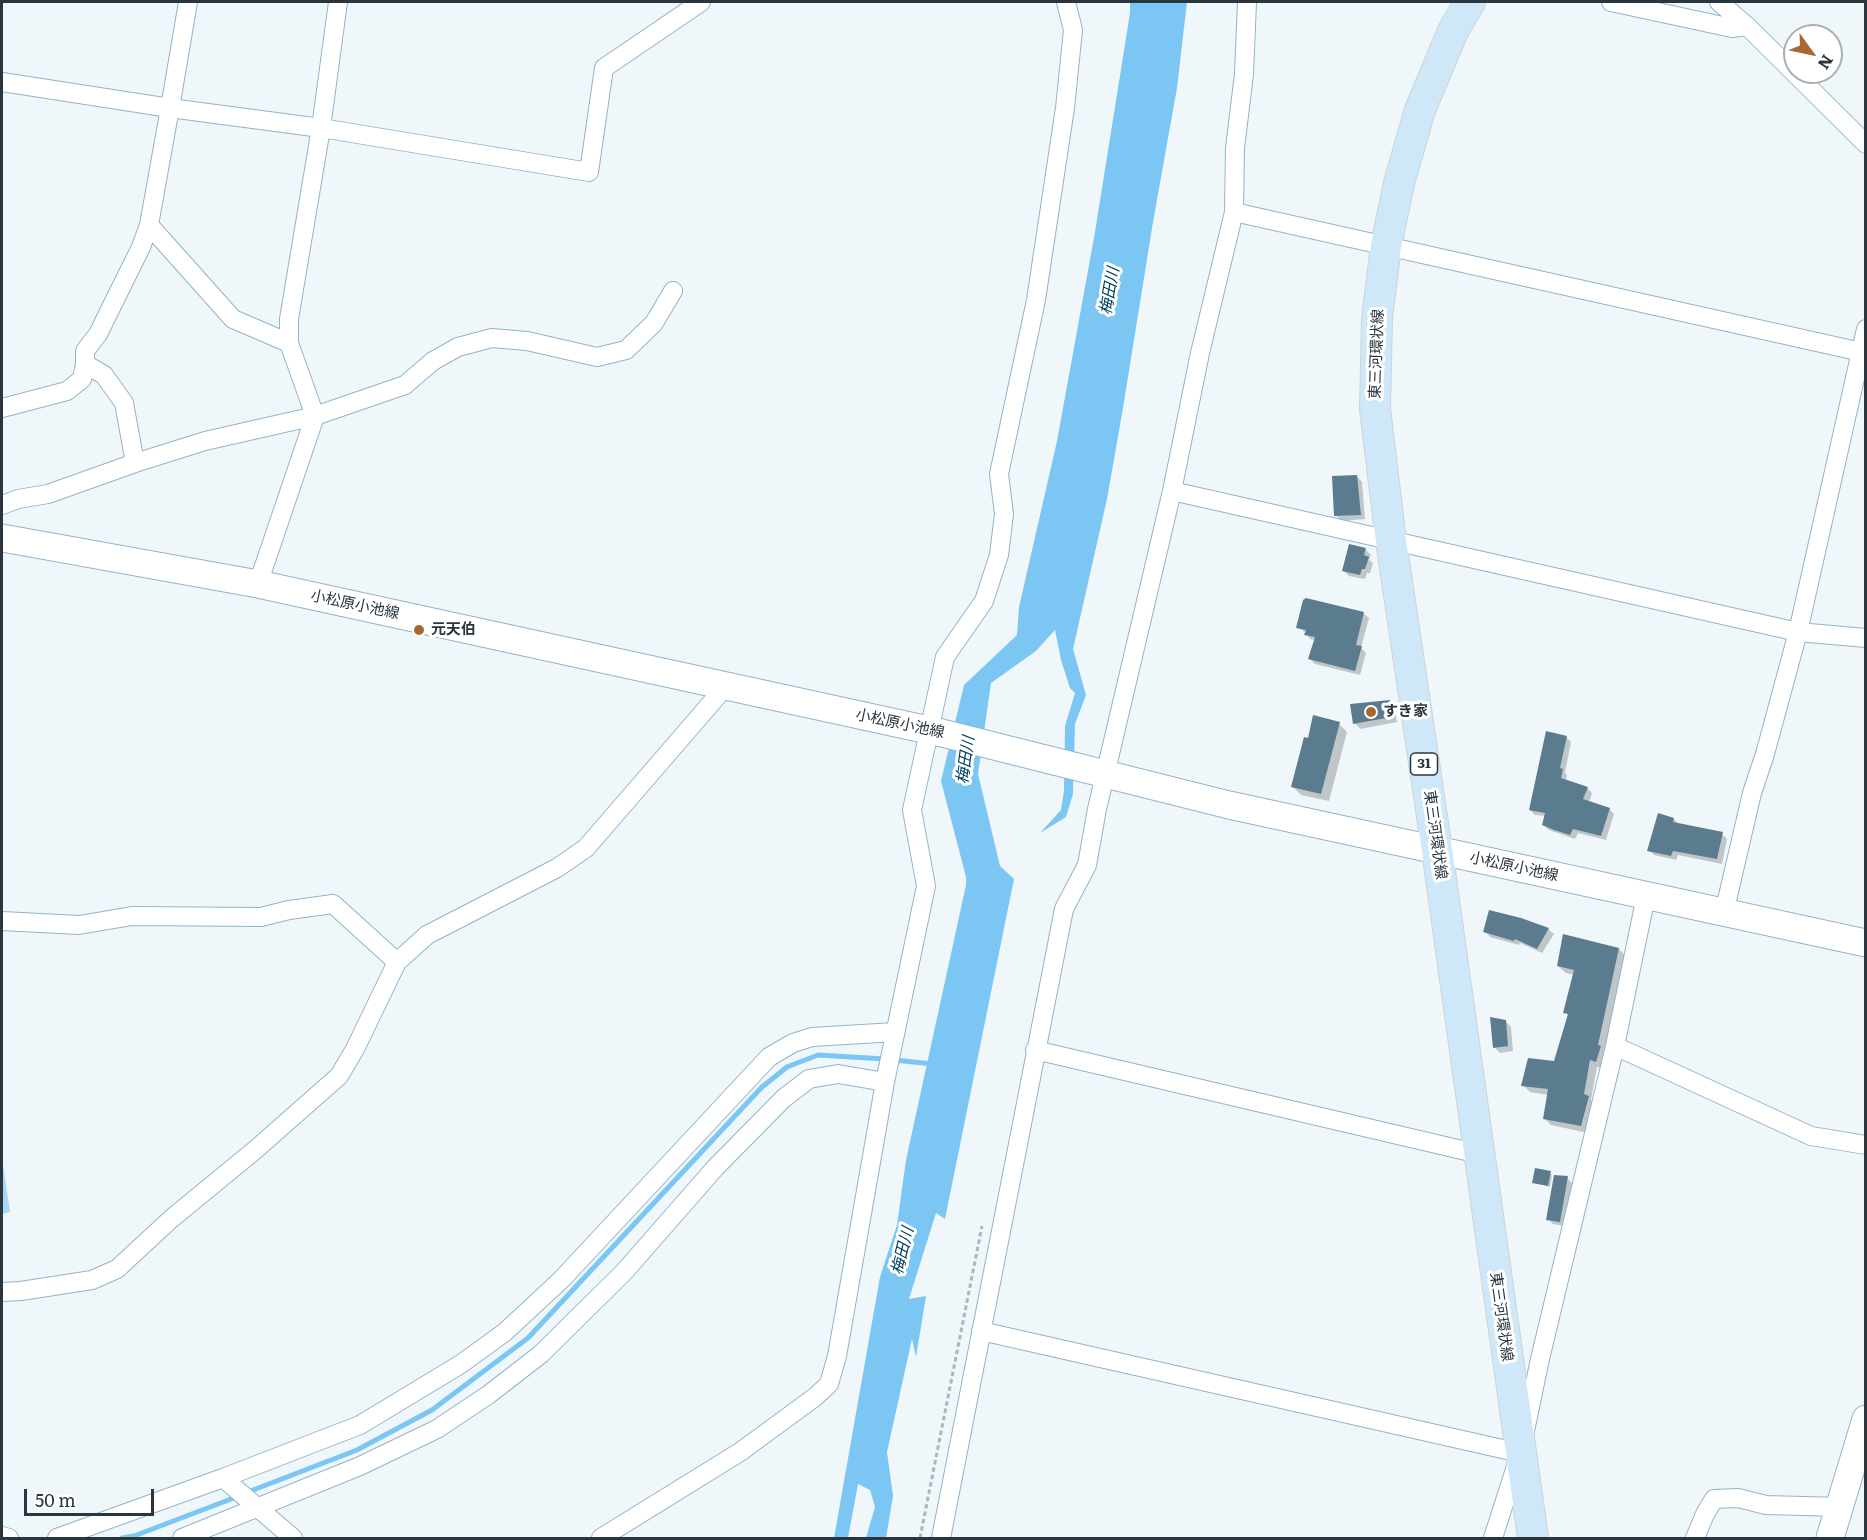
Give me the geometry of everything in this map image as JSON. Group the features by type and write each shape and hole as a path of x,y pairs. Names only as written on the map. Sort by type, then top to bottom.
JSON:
{"main road":[{"name":"東三河環状線","path":"1470,2 1453,32 1420,110 1399,183 1386,246 1377,318 1375,409 1391,540 1437,850 1533,1539"},
{"name":"小松原小池線","path":"2,538 258,584 935,732 1229,805 1866,943"},
{"path":"1830,1539 1866,1419"}],"street":[{"path":"2,408 67,391 82,379 85,351 98,334 141,247 149,225 188,2"},
{"path":"258,584 315,416 289,343 289,319 321,128 338,2"},
{"path":"2,82 321,128 589,172 604,68 701,2"},
{"path":"601,1539 740,1452 815,1397 829,1384 837,1356 895,1032 926,886 912,810 935,732 945,657 984,601 999,555 1004,514 999,474 1035,300 1065,108 1073,30 1066,2"},
{"path":"940,1539 1064,909 1087,865 1097,808 1099,772 1172,492 1200,353 1234,212 1235,147 1244,74 1247,2"},
{"path":"1611,2 1732,28 1747,26"},
{"path":"1719,2 1747,26 1866,144"},
{"path":"1234,212 1863,352"},
{"path":"149,225 233,319 289,343"},
{"path":"2,505 18,499 48,494 205,441 315,416 405,385 433,361 458,347 492,338 527,341 597,357 626,350 654,323 674,291"},
{"path":"1724,913 1752,793 1798,632 1863,352 1866,329"},
{"path":"85,364 104,375 124,403 135,463"},
{"path":"1172,492 1798,632 1866,638"},
{"path":"2,1292 21,1292 92,1280 117,1269 171,1219 255,1150 339,1076 355,1049 397,962 427,934 557,868 585,848 726,686"},
{"path":"1493,1539 1520,1453 1540,1359 1615,1046 1646,896"},
{"path":"2,921 79,925 132,916 261,917 333,904 397,962"},
{"path":"57,1539 360,1425 461,1364 505,1332 561,1280 770,1057 793,1042 812,1037 895,1032"},
{"path":"1615,1046 1810,1136 1866,1145"},
{"path":"1035,1050 1479,1154"},
{"path":"182,1539 360,1466 437,1429 488,1395 541,1354 624,1272 715,1168 784,1098 809,1079 888,1068"},
{"path":"981,1331 1520,1453"},
{"path":"223,1478 292,1539"},
{"path":"1695,1539 1714,1499 1738,1498 1766,1505 1840,1507"},
{"path":"2,1536 9,1539"}],"shaded area":[{"path":"2,1158 10,1212 2,1214"}],"water":[{"name":"梅田川","path":"1130,2 1187,2 1177,88 1107,499 1073,649 1086,695 1075,724 1073,794 1066,817 1040,833 1061,810 1064,791 1065,726 1075,693 1070,688 1061,660 1055,630 1036,651 991,683 978,774 1000,866 1014,879 945,1219 936,1213 909,1299 926,1296 916,1357 912,1339 887,1452 893,1496 886,1538 866,1538 875,1507 870,1490 858,1484 848,1538 834,1538 880,1277 897,1225 906,1160 966,885 966,877 941,781 964,685 1017,635 1019,607 1057,441 1095,232"}],"building":[{"path":"1357,475 1361,515 1334,516 1332,476"},
{"path":"1349,544 1366,548 1364,555 1369,557 1360,575 1342,571"},
{"path":"1306,598 1364,612 1356,645 1362,646 1355,671 1308,659 1315,637 1304,635 1306,630 1296,628 1303,600"},
{"path":"1390,700 1392,717 1353,724 1350,704"},
{"path":"1313,715 1340,722 1321,794 1291,787 1304,737 1308,738"},
{"path":"1546,731 1567,736 1560,768 1563,769 1561,778 1588,787 1583,799 1610,808 1601,836 1573,829 1570,835 1554,830 1542,825 1545,813 1529,810"},
{"path":"1658,813 1674,818 1673,822 1723,832 1717,859 1673,851 1671,856 1647,851"},
{"path":"1489,910 1549,928 1537,949 1515,939 1514,941 1483,932"},
{"path":"1563,934 1619,948 1598,1045 1601,1046 1596,1062 1590,1060 1584,1094 1589,1096 1581,1126 1543,1119 1548,1089 1521,1086 1528,1058 1554,1061 1568,1014 1563,1013 1574,970 1557,966"},
{"path":"1490,1017 1506,1020 1508,1046 1493,1048"},
{"path":"1535,1168 1551,1171 1548,1186 1532,1183"},
{"path":"1554,1175 1568,1176 1560,1222 1546,1220"}],"waterway":[{"path":"248,1492 357,1450 432,1410 528,1338 762,1087 787,1067 818,1055 885,1059"},
{"path":"894,1060 933,1064"},
{"path":"122,1538 134,1536 239,1496"}],"place":[{"name":"元天伯","path":"419,630"},
{"name":"すき家","path":"1371,712"}]}
